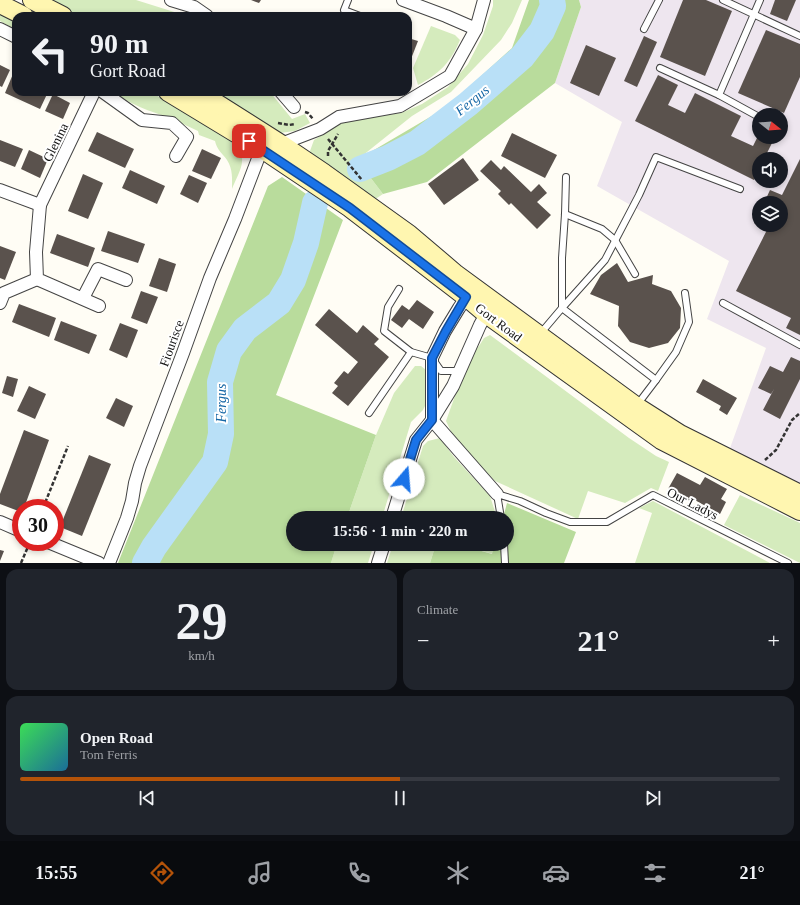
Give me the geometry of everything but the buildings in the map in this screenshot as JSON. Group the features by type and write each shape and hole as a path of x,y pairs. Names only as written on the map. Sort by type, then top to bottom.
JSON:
{"main road":[{"path":"32,0 55,12"},
{"path":"0,4 16,12"},
{"name":"Gort Road","path":"175,96 328,176 409,234 456,274 470,292"},
{"name":"Gort Road","path":"204,96 350,208 470,292 534,340 572,360 632,412 661,440 800,511"},
{"name":"Gort Road","path":"632,412 680,434 800,494"}],"street":[{"path":"403,0 476,29"},
{"path":"271,147 320,129 339,117 400,106 450,76 476,29 484,0"},
{"path":"180,1 201,12"},
{"path":"0,29 12,35"},
{"name":"Glenina","path":"37,278 36,252 40,205 92,96"},
{"path":"109,96 142,120 172,124 187,137 176,156"},
{"path":"284,96 294,107"},
{"name":"Fiourisce","path":"109,563 127,518 140,466 210,278 235,219 259,156 271,147"},
{"path":"0,190 40,205"},
{"path":"83,298 98,269 126,280"},
{"path":"0,303 4,293 37,278 99,306"},
{"path":"470,292 446,331 432,358 432,420 497,494"},
{"path":"394,511 416,440 432,420 453,386 480,325 490,308"},
{"path":"0,522 12,527"},
{"path":"64,549 99,563"},
{"path":"378,563 382,551"}],"lane":[{"path":"348,0 344,10 349,12"},
{"path":"644,30 659,0"},
{"path":"723,0 800,36"},
{"path":"719,95 760,0"},
{"path":"660,68 719,95 752,113"},
{"path":"534,340 605,260 639,195 656,157 740,189"},
{"path":"562,308 562,258 566,177"},
{"path":"565,214 602,229 615,240 635,274"},
{"path":"399,289 388,307 384,331 411,352 432,358 441,371 459,371"},
{"path":"632,412 676,352 689,322 685,293"},
{"path":"723,303 800,345"},
{"path":"562,308 656,380"},
{"path":"368,414 411,352"},
{"path":"497,494 500,511"},
{"name":"Our Ladys","path":"497,494 520,501 570,522 607,522 653,495 788,563"},
{"path":"504,551 505,563"}],"path":[{"path":"328,176 328,151 349,115"},
{"path":"751,470 754,465 766,460 776,450 792,420 800,413"},
{"path":"47,499 68,446"},
{"path":"21,563 26,551"}],"shaded area":[{"path":"579,0 800,0 800,487 729,451 766,348 707,319 729,261 597,186 622,122 555,83 581,7"}],"green space":[{"path":"40,0 136,0 174,12 63,12"},
{"path":"493,0 522,0 512,23 501,40 451,92 412,116 357,160 383,194 371,202 314,161 310,151 314,140 341,123 401,113 422,104 448,87 468,64 483,35 493,6"},
{"path":"529,0 579,0 581,7 555,83 427,182 383,194 357,160 447,107 512,48"},
{"path":"0,13 12,19 12,28 0,21"},
{"path":"431,26 455,35 460,40 453,55 444,67 418,85 413,68"},
{"path":"119,96 158,96 237,144 242,156 242,161 240,172 232,189 232,174 230,167 227,160 217,147 215,141 199,135 198,131 133,104"},
{"path":"215,96 273,96 292,119 305,114 310,123 295,131 280,133 262,127"},
{"path":"282,177 343,220 276,395 376,435 349,511 286,511 286,551 335,551 331,563 118,563 268,186"},
{"path":"490,335 629,438 656,456 669,462 658,491 651,488 625,503 588,491 578,519 495,481 454,438 446,421 470,354 479,346 484,338"},
{"path":"415,366 421,366 426,370 427,402 423,410 411,422 384,511 349,511 376,435 394,393"},
{"path":"440,438 454,457 490,496 495,511 403,511 423,446 428,441"},
{"path":"740,495 800,523 800,563 724,525"},
{"path":"653,501 770,563 635,563 652,513 639,508"},
{"path":"507,503 576,532 564,563 430,563 434,551 482,551 492,554 493,551 514,551 514,511 505,511"},
{"path":"335,551 372,551 368,563 331,563"},
{"path":"391,551 434,551 430,563 387,563"},
{"path":"482,551 494,551 493,554"}],"waterway":[{"name":"Fergus","path":"360,169 388,158 417,143 468,104 522,57 542,31 553,6 552,0"},
{"name":"Fergus","path":"145,563 154,547 215,462 221,434 220,382 229,351 245,329 279,303 293,280 306,243 315,203"}],"route":[{"path":"249,141 350,208 466,297 432,358 432,420 416,440 404,479"}]}
